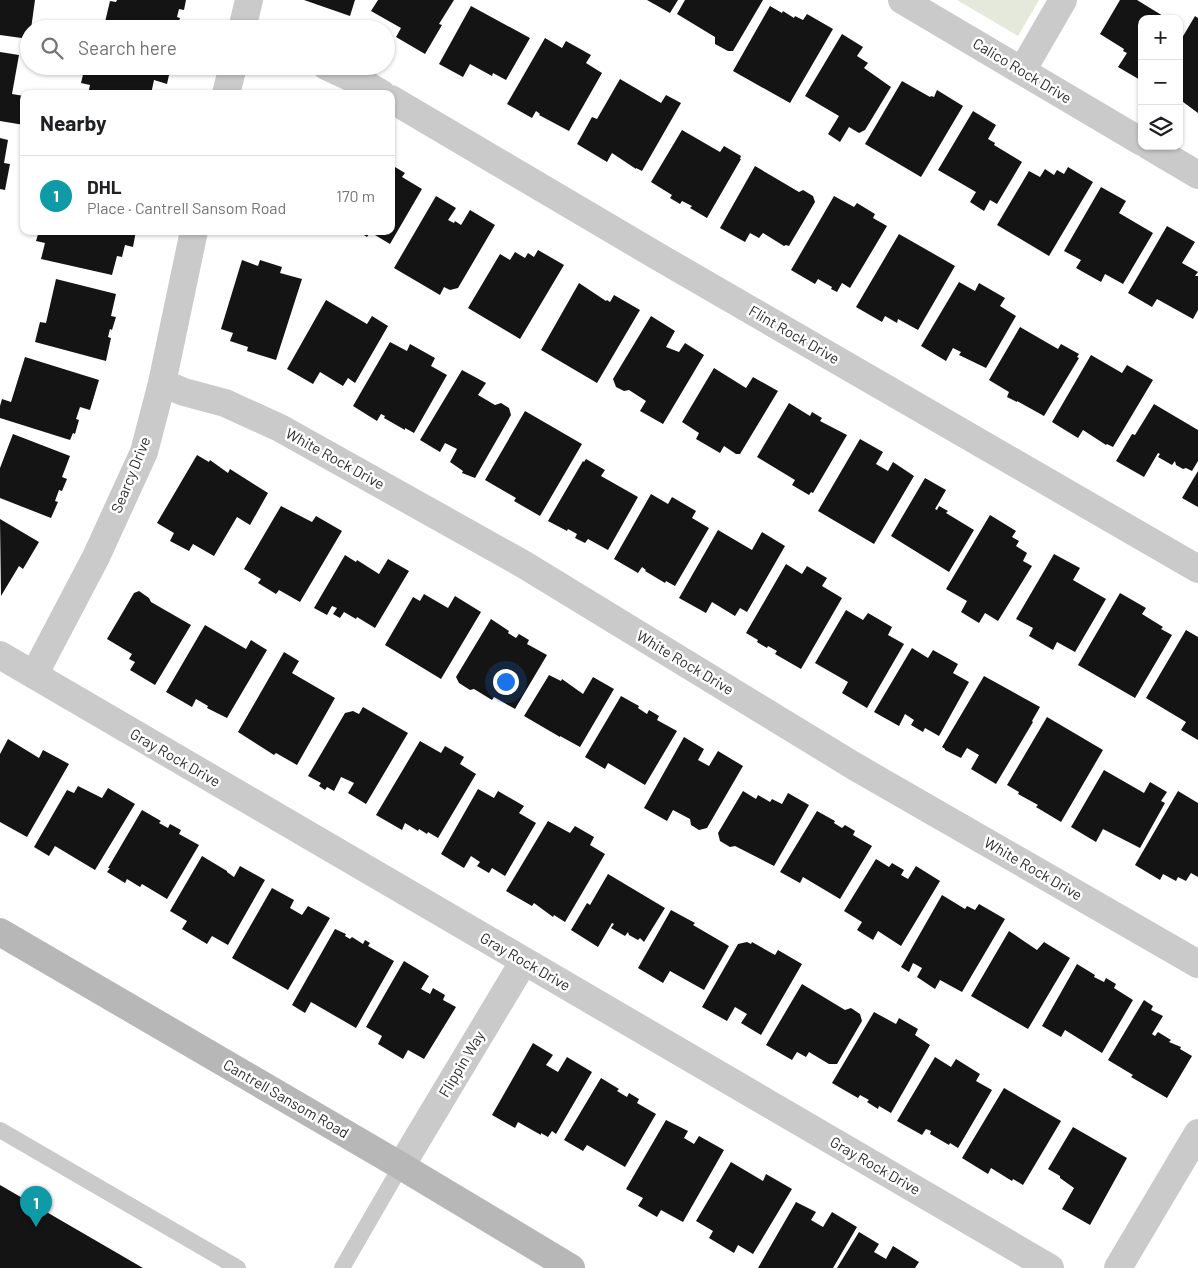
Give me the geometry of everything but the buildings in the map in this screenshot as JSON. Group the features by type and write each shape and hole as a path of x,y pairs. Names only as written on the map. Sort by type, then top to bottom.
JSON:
{"street":[{"path":"244,20 249,0"},
{"name":"Calico Rock Drive","path":"902,0 1138,140"},
{"path":"1022,71 1063,0"},
{"path":"227,90 231,75"},
{"path":"345,75 375,90"},
{"name":"Flint Rock Drive","path":"395,101 664,260 1198,569"},
{"path":"1156,150 1198,175"},
{"name":"Searcy Drive","path":"34,675 96,557 144,452 162,383 193,235"},
{"name":"White Rock Drive","path":"162,383 184,392 225,403 280,428 523,564 854,766 1198,964"},
{"name":"Gray Rock Drive","path":"0,655 1050,1268"},
{"name":"Cantrell Sansom Road","path":"0,932 401,1166 571,1268"},
{"name":"Flippin Way","path":"401,1166 524,961"},
{"path":"1118,1268 1198,1133"}],"lane":[{"path":"0,1130 238,1268"},
{"path":"342,1268 401,1166"}],"shaded area":[{"path":"957,0 1039,0 1018,36"}],"place":[{"name":"DHL","path":"36,1227"}]}
